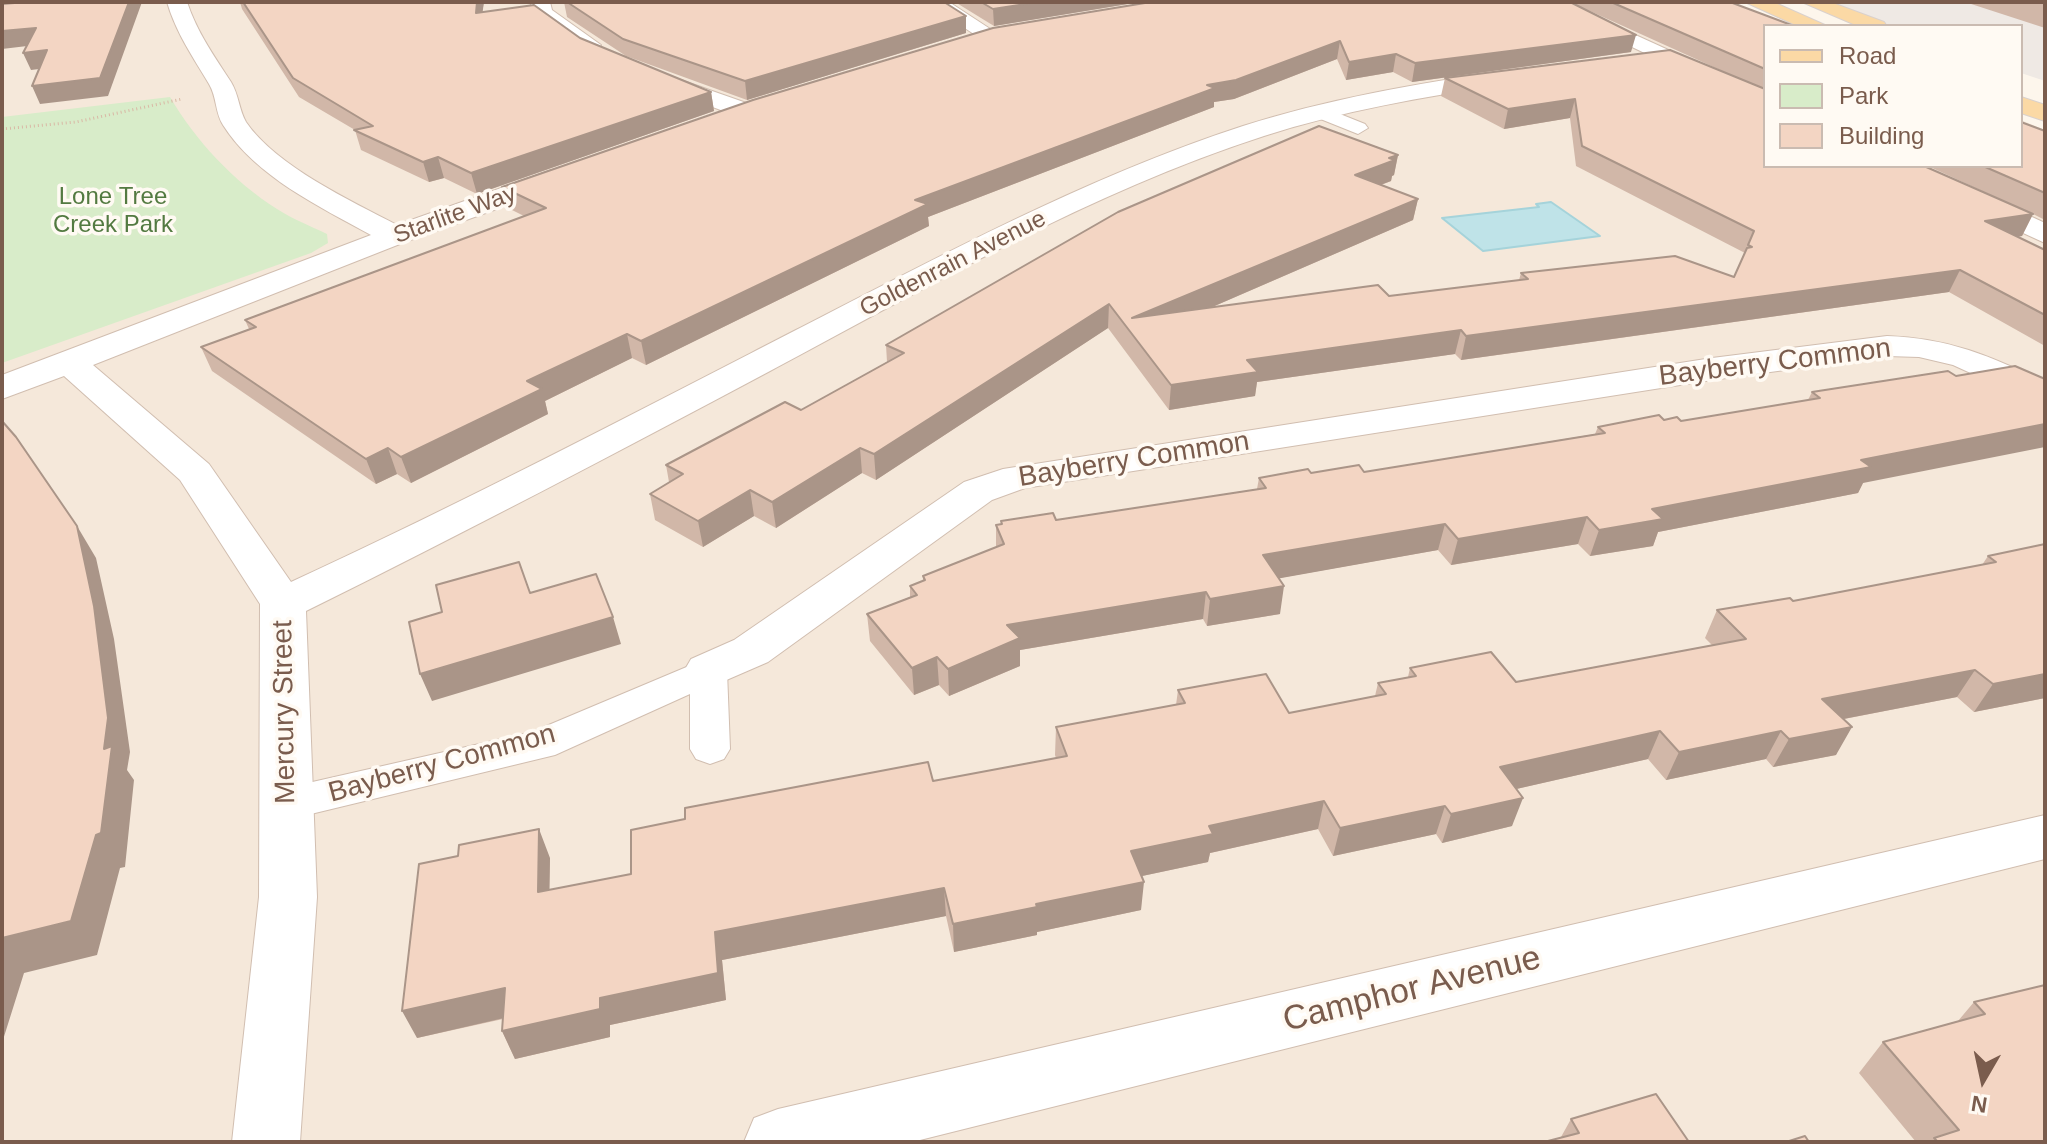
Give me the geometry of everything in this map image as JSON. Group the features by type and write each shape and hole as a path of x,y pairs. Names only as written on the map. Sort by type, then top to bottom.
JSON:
{"main road":[{"path":"1755,2 1812,24"},
{"path":"1812,2 1872,24"},
{"path":"2023,105 2045,114"}],"street":[{"path":"177,2 186,34 226,91 233,122 267,154 322,196 395,236"},
{"path":"540,2 543,13 605,55"},
{"path":"935,2 990,36"},
{"path":"1547,2 1763,102"},
{"path":"960,45 1022,31"},
{"path":"1609,64 1668,58"},
{"path":"631,69 746,111"},
{"name":"Goldenrain Avenue","path":"283,604 409,544 982,246 1193,152 1320,112 1444,87 1538,73"},
{"path":"702,127 777,102"},
{"name":"Starlite Way","path":"2,388 71,364 395,236 585,168"},
{"path":"1903,168 2045,234"},
{"name":"Bayberry Common","path":"708,671 751,651 968,498 995,483 1017,477 1878,346 1919,347 1964,357 2045,396"},
{"name":"Mercury Street","path":"71,364 195,472 283,604 288,897 266,1142"},
{"name":"Camphor Avenue","path":"778,1142 2045,837"}],"lane":[{"path":"1320,112 1358,128"},
{"path":"708,671 710,749"},
{"name":"Bayberry Common","path":"286,804 541,745 708,671"}],"path":[{"path":"2,129 76,122 226,91"}],"shaded area":[{"path":"2,2 1721,2 1763,25 1763,168 2023,168 2023,121 2045,130 2045,1142 2,1142"},
{"path":"1827,2 2045,2 2045,81 2023,74 2023,24 1888,24"}],"green space":[{"name":"Lone Tree Creek Park","path":"170,97 204,144 231,173 277,209 327,234 328,243 311,253 2,363 2,117"}],"water":[{"path":"1551,202 1600,236 1483,251 1442,218 1539,207 1536,204"}],"building":[{"path":"129,2 100,78 32,86 47,50 23,53 36,28 2,31 2,4"},
{"path":"243,2 477,2 476,13 534,5 580,38 711,92 471,173 438,157 423,162 354,130 373,126 293,78"},
{"path":"567,2 944,2 966,16 745,81 623,39"},
{"path":"981,2 1039,2 993,9"},
{"path":"1151,2 1570,2 1636,35 1415,63 1396,54 1349,62 1340,41 1236,80 1207,85 1215,88 915,200 928,204 641,341 627,334 527,381 542,389 401,457 388,448 366,459 201,347 256,327 245,320 546,208 502,187 753,100 993,28"},
{"path":"1611,2 1730,2 1789,24 1763,24 1763,68"},
{"path":"1670,50 1763,88 1763,168 1929,168 2033,214 1985,221 2045,250 2045,315 1960,270 1466,336 1461,330 1247,360 1258,372 1171,385 1109,304 874,454 860,448 772,502 750,490 698,521 650,494 683,474 666,465 785,402 801,410 904,353 886,345 1118,212 1319,126 1398,155 1389,158 1395,160 1355,175 1418,199 1132,318 1378,285 1389,296 1528,279 1521,273 1675,256 1734,277 1747,248 1752,247 1748,245 1754,231 1582,146 1575,99 1508,109 1445,78"},
{"path":"2023,123 2045,131 2045,193 1988,168 2023,168"},
{"path":"2015,366 2045,379 2045,424 1861,460 1871,467 1652,509 1663,519 1599,530 1587,517 1458,539 1445,524 1263,555 1284,586 1210,599 1206,592 1007,625 1020,638 948,669 937,657 912,668 867,614 917,595 910,586 925,580 923,576 1004,544 996,525 1002,524 1001,521 1053,513 1056,520 1266,488 1259,478 1308,469 1311,473 1359,465 1364,472 1605,433 1598,427 1659,415 1664,420 1677,417 1681,421 1820,398 1812,392 1948,371 1956,376"},
{"path":"2,421 77,526 94,606 108,718 104,749 112,746 101,833 96,835 71,921 2,938"},
{"path":"2045,544 2045,674 1993,684 1975,670 1822,699 1852,727 1789,739 1781,731 1679,752 1660,731 1500,767 1523,798 1451,814 1445,806 1340,828 1324,801 1209,826 1213,834 1131,851 1144,882 953,924 944,888 715,932 718,973 600,998 600,1009 502,1031 505,988 402,1011 419,864 458,856 459,845 539,829 538,892 631,874 631,830 685,819 685,808 928,762 933,781 1067,756 1056,727 1185,703 1178,690 1266,674 1289,713 1386,694 1378,683 1416,676 1410,668 1491,652 1516,682 1746,639 1717,610 1790,598 1793,601 1996,562 1988,556"},
{"path":"519,562 530,593 596,574 613,617 420,674 409,622 442,612 436,585"},
{"path":"2045,985 2045,1142 1938,1142 1934,1138 1959,1130 1883,1042 1985,1014 1974,1002"},
{"path":"1656,1094 1689,1142 1544,1142 1579,1133 1571,1119"},
{"path":"1805,1136 1809,1142 1786,1142"}]}
